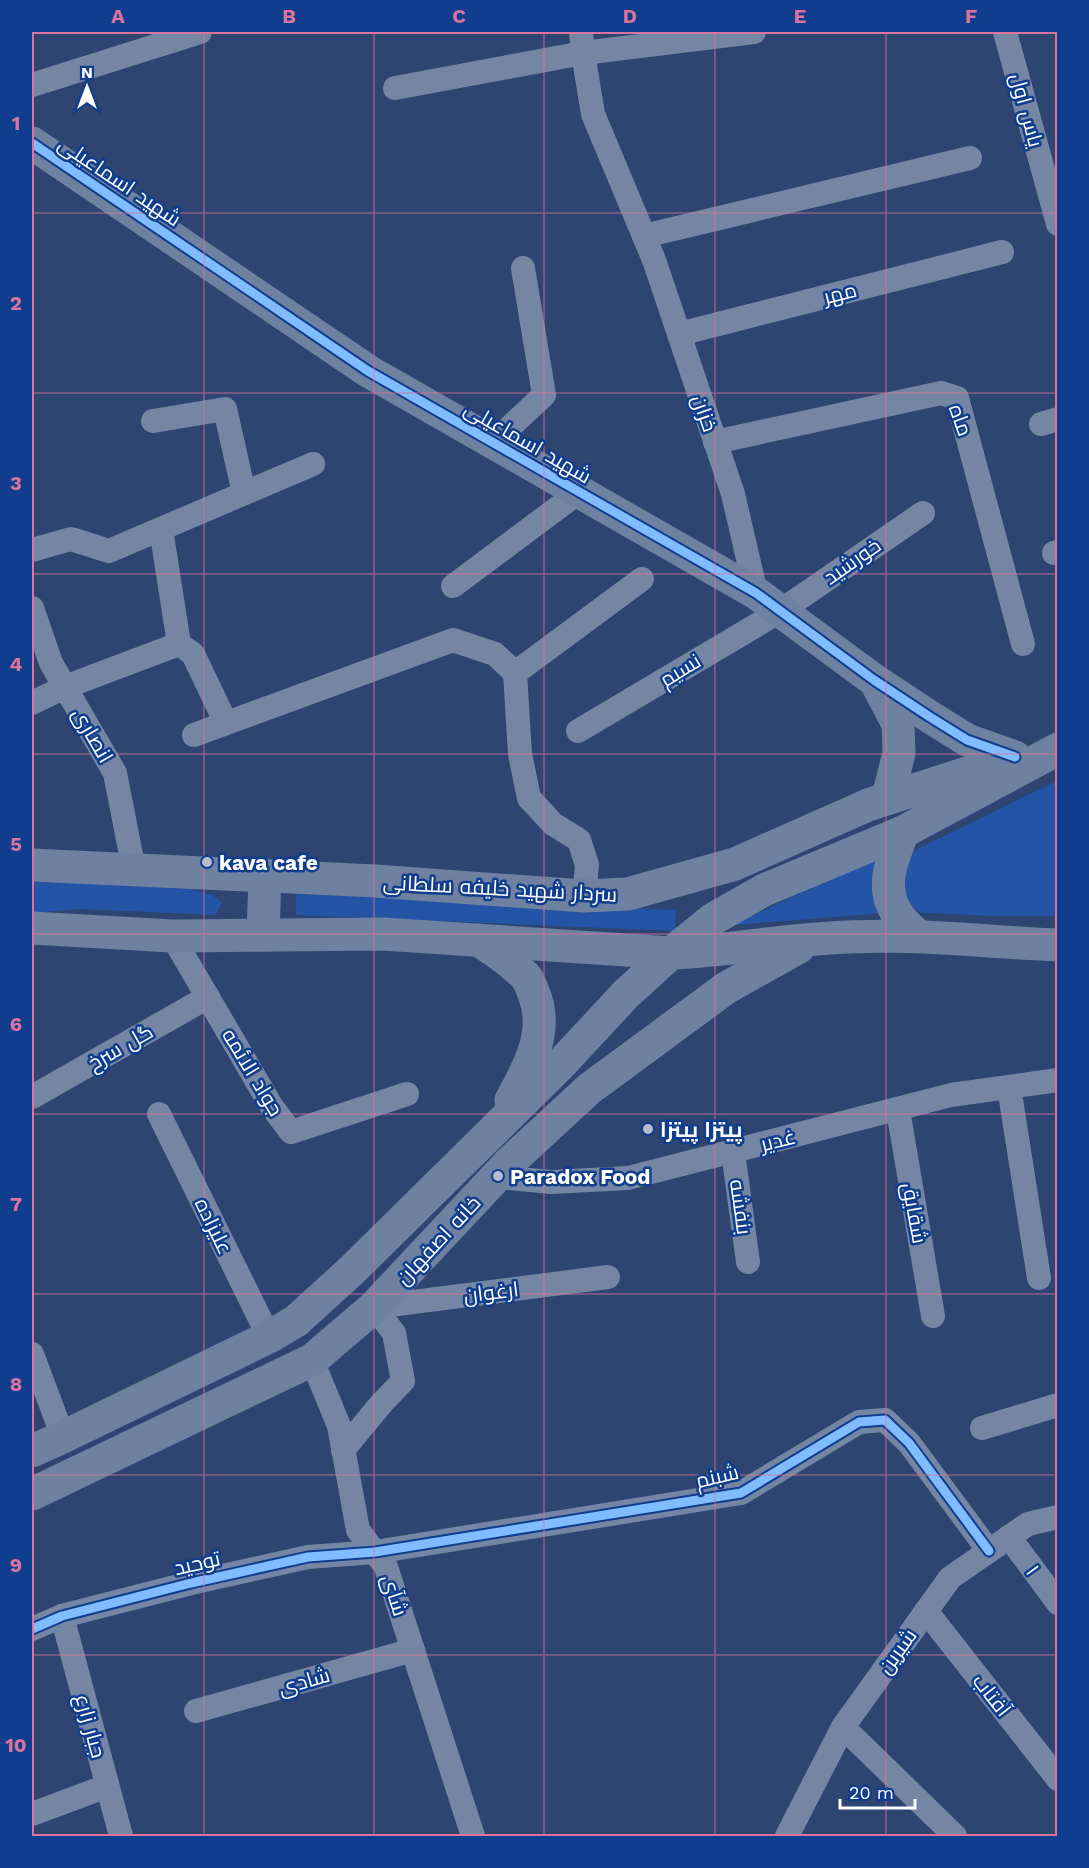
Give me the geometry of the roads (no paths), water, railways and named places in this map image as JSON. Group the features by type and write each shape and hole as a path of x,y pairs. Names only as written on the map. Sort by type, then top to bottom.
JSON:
{"main road":[{"name":"شهید اسماعیلی","path":"32,143 368,371 769,601 874,680 967,740 1015,757"},
{"name":"شهید اسماعیلی","path":"874,680 898,724 898,753 888,797"},
{"name":"سردار شهید خلیفه سلطانی","path":"32,865 375,881 584,896 628,894 735,864 888,797 1015,757 1055,750"},
{"name":"خانه اصفهان","path":"32,1451 269,1337 296,1321 495,1130 626,994 713,919 764,890 903,832 1055,750"},
{"path":"903,832 889,866 888,893 897,915 918,936"},
{"path":"263,935 265,876"},
{"path":"32,928 172,936 383,934 671,953 831,937 918,936 1058,945"},
{"name":"خانه اصفهان","path":"32,1494 312,1360 374,1307 510,1162 589,1089 726,988 814,939"},
{"path":"478,940 506,958 528,979 539,1007 539,1031 530,1066 495,1130"}],"street":[{"path":"32,85 200,32"},
{"path":"395,88 582,42 754,32"},
{"name":"یاس اول","path":"1005,32 1058,224"},
{"name":"خزان","path":"582,42 593,114 644,236 769,601"},
{"path":"644,236 970,158"},
{"name":"مهر","path":"678,334 1002,252"},
{"path":"493,443 544,396 523,268"},
{"name":"ماه","path":"715,442 941,393 957,398 1023,644"},
{"path":"153,421 225,409 244,493"},
{"path":"32,550 71,540 109,551 313,464"},
{"path":"453,586 579,492"},
{"name":"خورشید","path":"769,601 923,513"},
{"path":"161,529 179,644 193,654 226,723"},
{"path":"514,673 642,579"},
{"name":"نسیم","path":"578,731 769,601"},
{"name":"انصاری","path":"32,608 51,663 115,773 134,870"},
{"path":"194,735 453,640 495,654 514,673 519,754 530,798 552,824 579,840 587,865 584,896"},
{"path":"32,703 65,687 179,644"},
{"name":"جواد الائمه","path":"172,936 272,1107 291,1132 407,1094"},
{"name":"گل سرخ","path":"32,1097 208,997"},
{"name":"غدیر","path":"498,1177 551,1182 628,1178 951,1095 1058,1080"},
{"path":"1009,1087 1040,1278"},
{"name":"شقایق","path":"898,1110 933,1316"},
{"name":"علیزاده","path":"159,1114 269,1337"},
{"name":"بنفشه","path":"733,1152 748,1262"},
{"name":"ارغوان","path":"374,1307 608,1277"},
{"path":"344,1450 403,1381 394,1333 374,1307"},
{"path":"32,1354 63,1437"},
{"name":"شآی","path":"312,1360 339,1426 358,1530 386,1567 473,1836"},
{"path":"982,1428 1058,1405"},
{"name":"شبنم","path":"375,1552 741,1493 859,1422 885,1420 909,1443 989,1551"},
{"name":"شیرین","path":"787,1836 843,1727 950,1578 1028,1524 1058,1517"},
{"name":"۱","path":"1009,1537 1058,1603"},
{"name":"توحید","path":"32,1629 62,1616 191,1583 308,1557 375,1552"},
{"name":"آفتاب","path":"926,1611 1058,1779"},
{"name":"جبار زارع","path":"62,1616 121,1836"},
{"name":"شادی","path":"196,1712 413,1650"},
{"path":"843,1727 955,1836"},
{"path":"32,1814 107,1786"}],"place":[{"name":"kava cafe","path":"207,862"},
{"name":"پیتزا پیتزا","path":"648,1129"},
{"name":"Paradox Food","path":"498,1176"}]}
